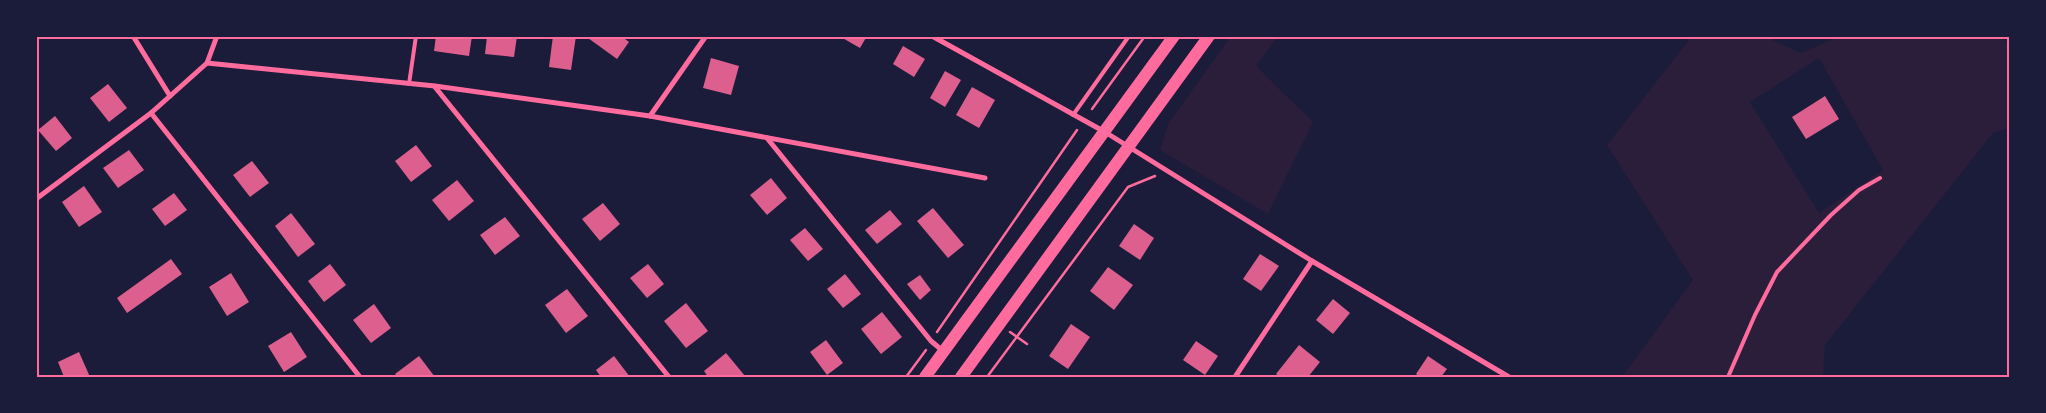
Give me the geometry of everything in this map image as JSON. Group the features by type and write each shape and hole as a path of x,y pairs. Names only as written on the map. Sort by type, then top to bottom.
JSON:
{"main road":[{"path":"925,377 1174,36"},
{"path":"960,377 1209,36"}],"street":[{"path":"133,36 170,96"},
{"path":"36,199 151,113 170,96 207,62 217,36"},
{"path":"650,116 706,36"},
{"path":"932,36 1105,132 1312,261 1509,377"},
{"path":"207,62 435,86 650,116 985,178"},
{"path":"435,86 669,377"},
{"path":"151,113 360,377"},
{"path":"768,138 931,341 943,351"},
{"path":"1235,377 1312,261"}],"lane":[{"path":"409,84 416,36"},
{"path":"1073,115 1129,36"},
{"path":"1728,377 1755,315 1777,272 1831,215 1859,190 1880,178"}],"path":[{"path":"1092,108 1145,36"},
{"path":"936,334 1077,130"},
{"path":"987,377 1128,187 1158,175 1162,167"},
{"path":"999,323 1027,344"},
{"path":"906,377 926,348"}],"shaded area":[{"path":"1231,36 1278,36 1256,66 1313,122 1268,214 1160,150 1168,124"},
{"path":"1692,36 1770,36 1772,40 1801,53 1840,36 2000,36 2010,45 2010,127 1993,133 1825,345 1823,377 1622,377 1693,280 1607,145","holes":["1819,58 1883,170 1819,213 1750,102"]}],"building":[{"path":"436,36 472,36 469,56 434,51"},
{"path":"487,36 517,36 514,57 485,54"},
{"path":"553,36 576,36 571,70 549,67"},
{"path":"589,36 621,36 629,42 617,59 588,38"},
{"path":"839,36 867,36 860,48"},
{"path":"903,46 925,59 914,77 893,64"},
{"path":"711,58 739,66 731,95 703,88"},
{"path":"945,71 961,80 945,107 930,98"},
{"path":"108,84 127,108 109,122 90,98"},
{"path":"972,87 995,100 979,128 956,115"},
{"path":"1825,96 1839,119 1806,139 1792,117"},
{"path":"55,116 72,138 56,151 38,130"},
{"path":"416,145 432,166 411,182 395,161"},
{"path":"129,150 144,170 118,188 103,168"},
{"path":"252,161 269,183 250,197 233,175"},
{"path":"771,178 787,198 767,215 750,195"},
{"path":"457,180 474,201 449,221 432,200"},
{"path":"84,186 102,212 79,227 62,202"},
{"path":"174,193 187,210 165,226 152,209"},
{"path":"603,203 620,224 600,241 582,219"},
{"path":"933,208 964,245 948,258 917,221"},
{"path":"890,210 902,224 877,244 865,230"},
{"path":"291,213 315,244 298,257 275,226"},
{"path":"505,217 520,236 495,255 480,235"},
{"path":"1134,224 1154,238 1140,260 1119,246"},
{"path":"805,228 823,249 808,261 790,240"},
{"path":"1260,254 1279,266 1261,291 1243,279"},
{"path":"171,259 182,274 127,313 117,298"},
{"path":"330,264 346,285 324,302 308,281"},
{"path":"648,264 664,284 647,298 630,278"},
{"path":"1108,267 1133,285 1114,310 1090,291"},
{"path":"231,273 249,302 227,316 209,287"},
{"path":"845,274 861,294 843,308 827,289"},
{"path":"920,275 931,290 920,300 907,284"},
{"path":"567,289 588,316 566,333 545,305"},
{"path":"1333,299 1350,313 1333,334 1316,320"},
{"path":"686,303 708,331 686,348 664,321"},
{"path":"374,304 391,328 371,343 353,320"},
{"path":"882,312 902,337 881,354 861,329"},
{"path":"1071,324 1090,337 1068,369 1049,356"},
{"path":"291,332 307,357 284,372 268,346"},
{"path":"826,340 843,363 827,375 810,352"},
{"path":"1196,341 1218,356 1205,375 1183,360"},
{"path":"1299,345 1320,362 1308,377 1280,377 1276,374"},
{"path":"79,352 90,377 64,377 58,362"},
{"path":"726,353 745,376 708,377 704,371"},
{"path":"419,356 435,377 398,377 395,374"},
{"path":"614,356 630,377 601,377 596,370"},
{"path":"1428,356 1447,369 1441,377 1420,377 1416,374"}]}
